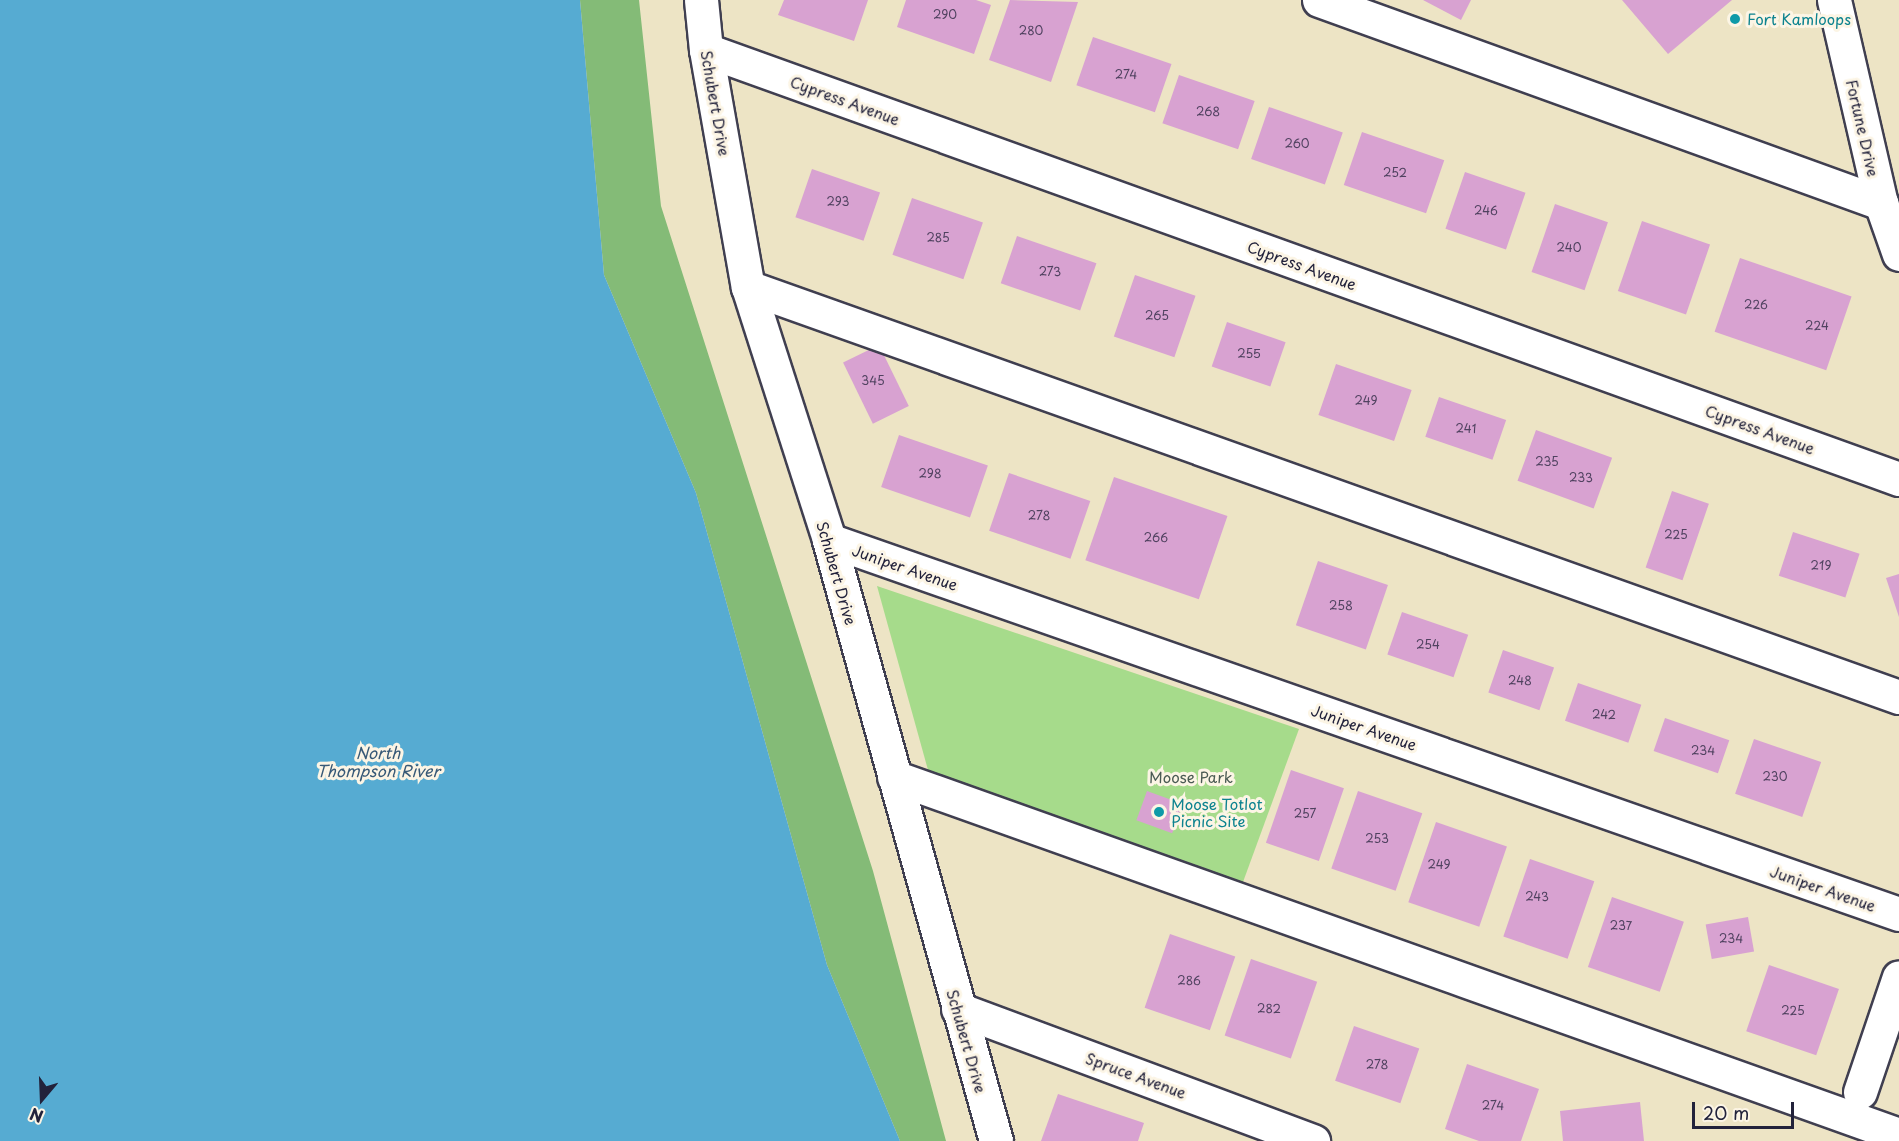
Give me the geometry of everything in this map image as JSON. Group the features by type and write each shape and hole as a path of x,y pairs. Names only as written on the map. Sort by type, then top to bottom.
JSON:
{"street":[{"name":"Schubert Drive","path":"701,0 706,50 748,287 829,540 996,1141"},
{"path":"1319,0 1881,203"},
{"name":"Fortune Drive","path":"1834,0 1881,203 1899,254"},
{"name":"Cypress Avenue","path":"706,50 1899,479"},
{"path":"748,287 1899,697"},
{"name":"Juniper Avenue","path":"829,540 1899,914"},
{"path":"894,777 1899,1136"},
{"path":"1860,1092 1899,977"},
{"name":"Spruce Avenue","path":"958,1009 1313,1141"}],"green space":[{"path":"580,0 639,0 661,206 873,871 946,1141 900,1141 827,965 696,493 604,275"},
{"name":"Moose Park","path":"877,586 1299,729 1243,882 928,770"}],"water":[{"name":"North Thompson River","path":"0,0 580,0 604,275 696,493 827,965 900,1141 0,1141"}],"building":[{"path":"784,0 868,0 854,41 778,15"},
{"path":"906,0 976,0 991,5 974,54 897,27"},
{"path":"1010,0 1078,2 1051,82 989,60"},
{"path":"1423,0 1471,0 1461,20"},
{"path":"1622,0 1732,0 1668,54"},
{"path":"1093,37 1171,64 1155,112 1076,85"},
{"path":"1179,75 1255,101 1238,149 1162,123"},
{"path":"1269,107 1343,132 1325,184 1251,159"},
{"path":"1362,132 1444,160 1426,213 1344,185"},
{"path":"812,169 880,192 863,241 795,217"},
{"path":"1465,172 1526,193 1506,250 1445,229"},
{"path":"912,198 983,222 963,279 892,255"},
{"path":"1555,204 1608,222 1585,290 1532,272"},
{"path":"1642,221 1710,244 1686,314 1618,291"},
{"path":"1017,236 1096,263 1080,311 1001,283"},
{"path":"1740,258 1852,296 1826,370 1715,332"},
{"path":"1135,275 1196,296 1174,357 1114,336"},
{"path":"1227,322 1286,342 1270,387 1212,366"},
{"path":"879,345 909,406 873,424 843,363"},
{"path":"1336,364 1412,390 1394,441 1318,415"},
{"path":"1439,397 1506,420 1492,460 1425,437"},
{"path":"1536,430 1612,458 1594,508 1518,481"},
{"path":"899,435 988,466 970,518 881,487"},
{"path":"1009,473 1090,501 1070,559 989,531"},
{"path":"1114,477 1227,516 1199,599 1085,560"},
{"path":"1672,491 1709,504 1683,580 1646,568"},
{"path":"1793,532 1860,554 1845,597 1779,576"},
{"path":"1318,561 1388,585 1366,649 1296,625"},
{"path":"1899,574 1899,617 1886,578"},
{"path":"1402,612 1468,635 1454,677 1387,655"},
{"path":"1503,650 1554,668 1539,710 1488,693"},
{"path":"1578,683 1641,705 1628,743 1565,721"},
{"path":"1665,718 1729,740 1718,773 1654,751"},
{"path":"1754,739 1821,762 1802,817 1735,794"},
{"path":"1291,770 1344,788 1319,861 1266,843"},
{"name":"Moose Totlot Picnic Site","path":"1147,791 1183,804 1172,833 1136,820"},
{"path":"1358,791 1422,813 1396,891 1331,869"},
{"path":"1436,822 1507,846 1479,927 1408,902"},
{"path":"1530,859 1594,881 1568,959 1503,937"},
{"path":"1612,897 1684,922 1660,992 1588,967"},
{"path":"1748,917 1754,951 1712,959 1706,924"},
{"path":"1170,934 1235,956 1210,1030 1145,1008"},
{"path":"1251,959 1317,982 1291,1058 1225,1036"},
{"path":"1769,965 1839,989 1816,1055 1746,1031"},
{"path":"1354,1026 1419,1048 1400,1103 1335,1081"},
{"path":"1467,1064 1539,1089 1521,1141 1479,1141 1445,1129"},
{"path":"1058,1094 1144,1123 1138,1141 1041,1141"},
{"path":"1640,1102 1644,1141 1563,1141 1560,1111"}],"place":[{"name":"Fort Kamloops","path":"1735,19"},
{"name":"Moose Totlot Picnic Site","path":"1159,812"}]}
